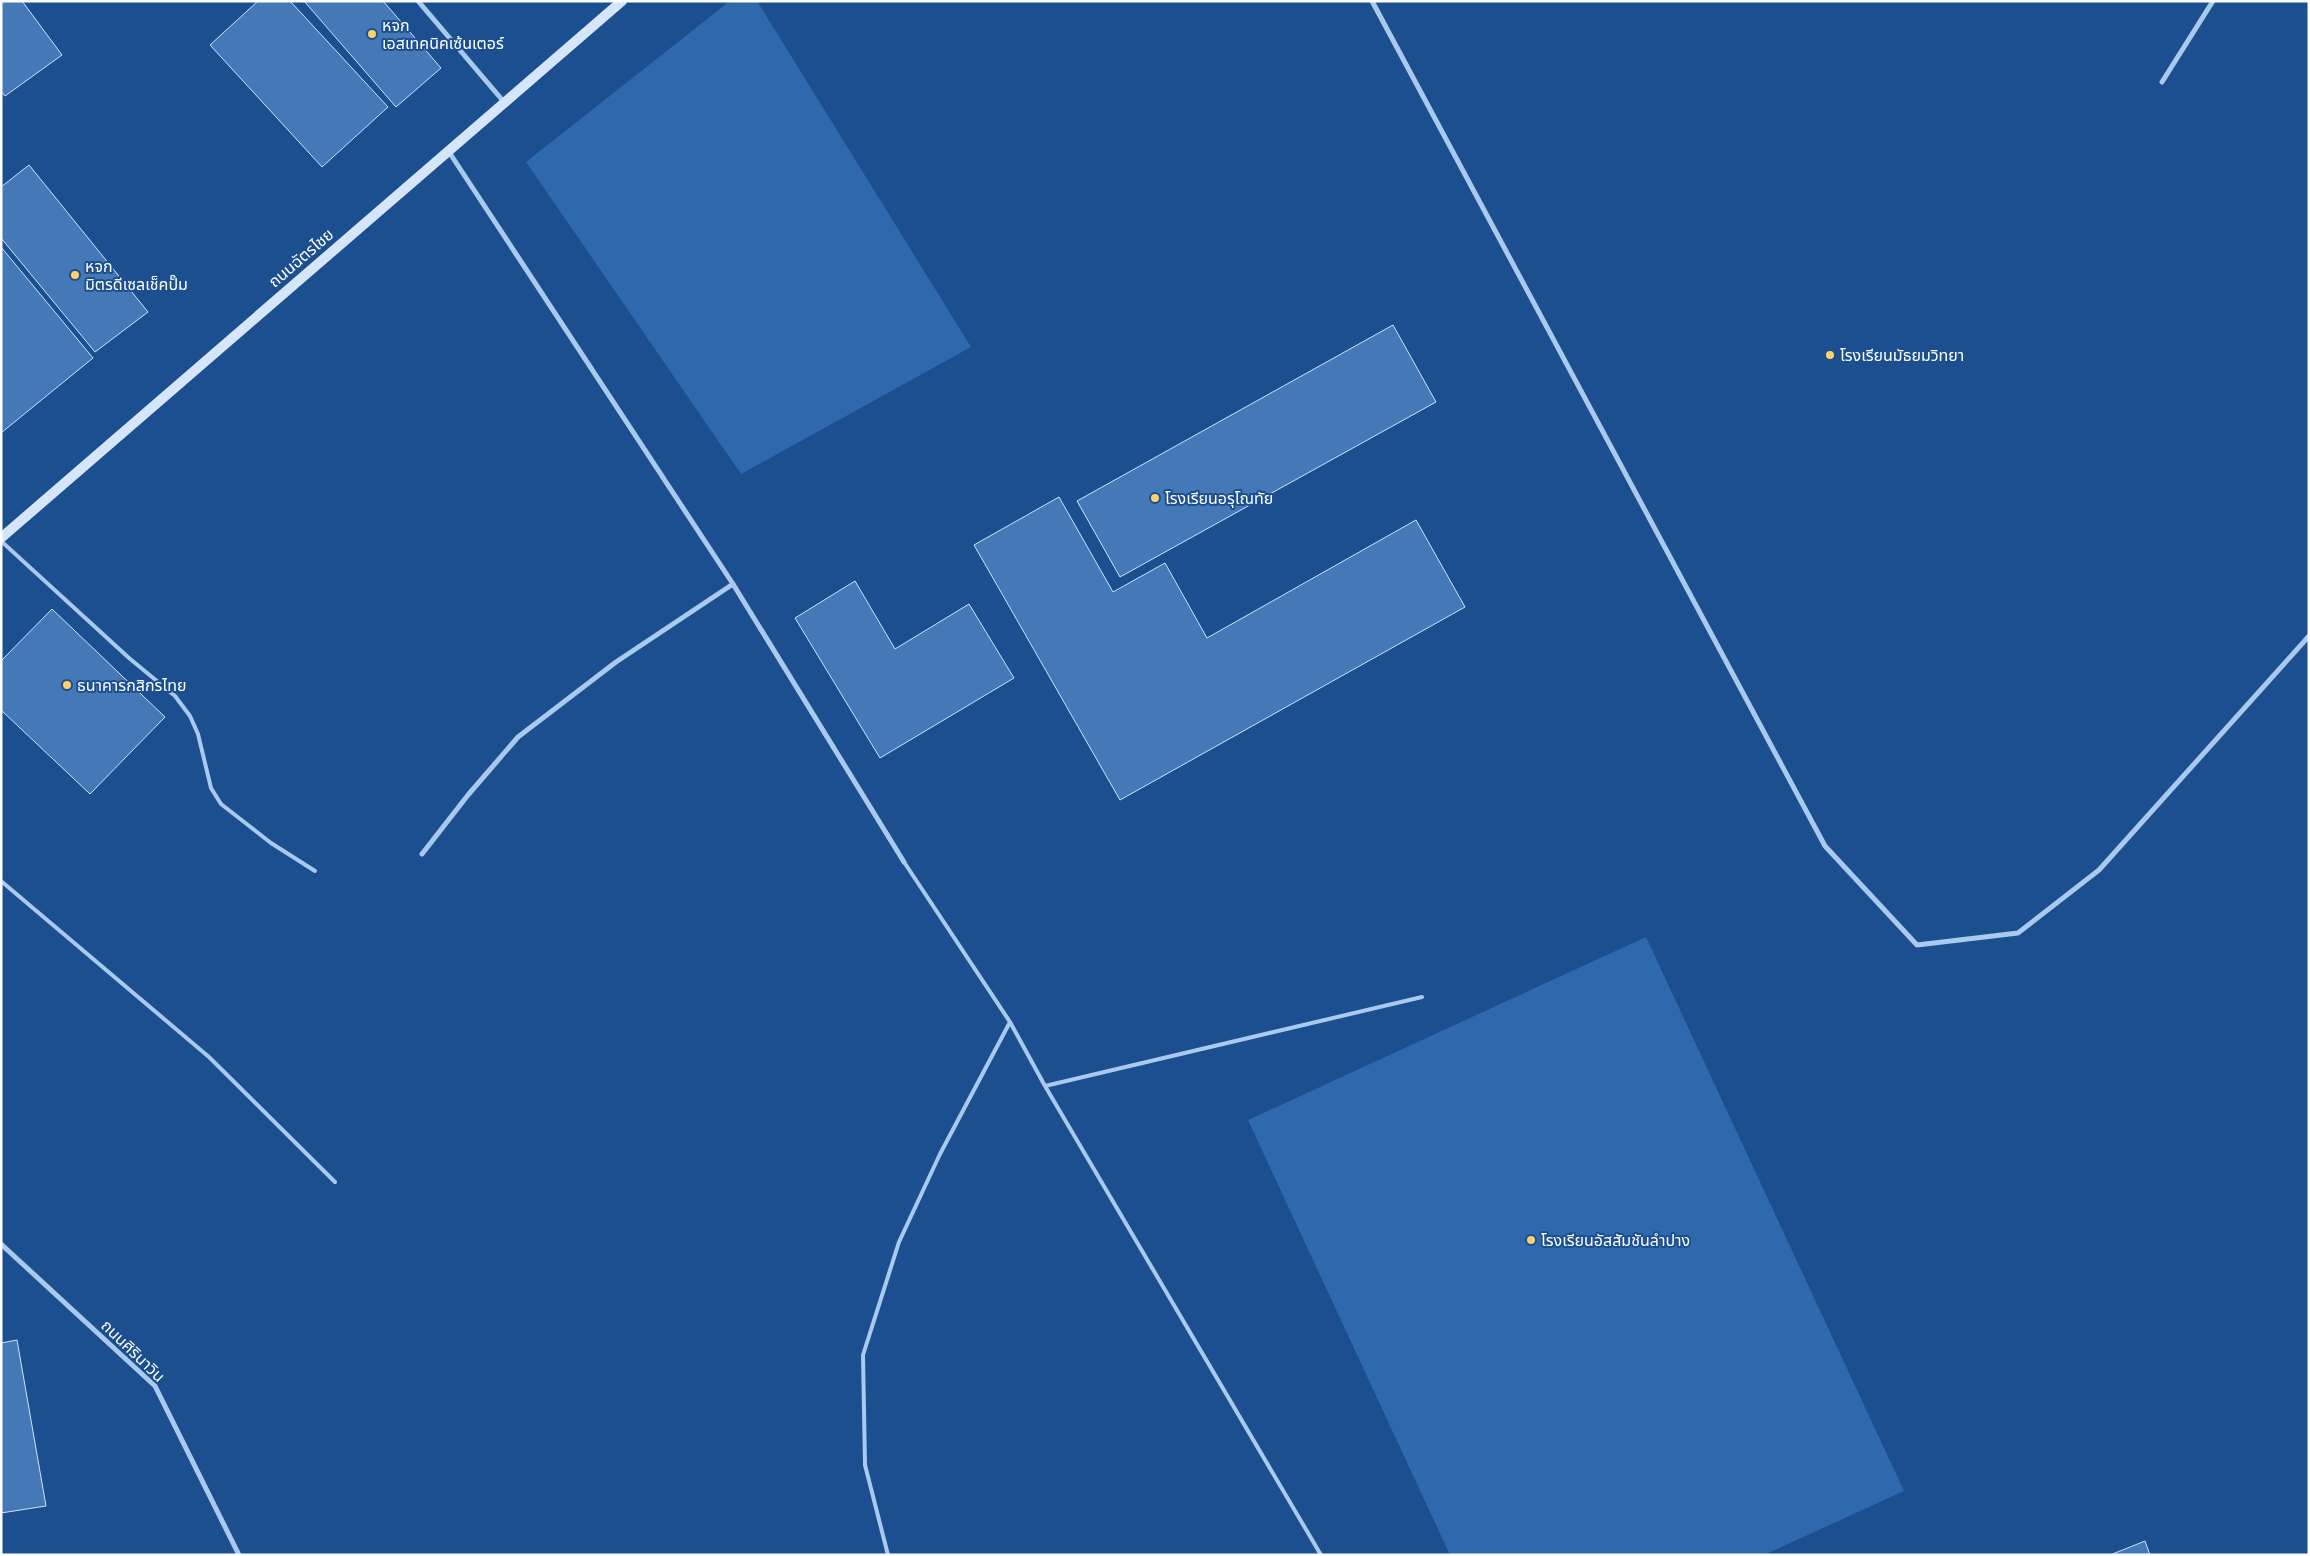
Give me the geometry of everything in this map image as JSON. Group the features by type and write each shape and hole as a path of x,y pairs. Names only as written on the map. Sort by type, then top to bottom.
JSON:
{"main road":[{"name":"ถนนฉัตรไชย","path":"1,540 448,150 622,1"}],"street":[{"path":"418,1 504,102"},
{"path":"1372,1 1826,846 1916,944 2018,933 2099,870 2309,636"},
{"path":"2162,82 2213,1"},
{"path":"448,150 733,584 904,862"},
{"path":"422,854 468,794 518,737 616,662 733,584"},
{"name":"ถนนศิรินาวิน","path":"1,1244 155,1386 240,1555"}],"lane":[{"path":"1,540 129,658 175,696 190,716 198,734 212,788 221,804 271,843 316,871"},
{"path":"904,862 1010,1022 1045,1086 1321,1555"},
{"path":"1,881 209,1057 336,1182"},
{"path":"1045,1086 1422,997"},
{"path":"888,1555 865,1464 863,1355 899,1242 940,1154 1010,1022"}],"shaded area":[{"path":"730,1 757,1 971,347 741,474 526,162"},
{"path":"1646,937 1904,1491 1764,1555 1450,1555 1248,1120"}],"building":[{"path":"1,1 22,1 62,55 5,96 1,91"},
{"path":"258,1 290,1 388,107 322,167 210,45"},
{"name":"หจก เอสเทคนิคเซ้นเตอร์","path":"304,1 383,1 441,68 396,107"},
{"name":"หจก มิตรดีเซลเช็คปั๊ม","path":"29,165 148,312 95,352 1,238 1,187"},
{"path":"1,247 93,358 1,433"},
{"path":"1393,325 1436,402 1120,577 1077,501"},
{"path":"1059,497 1113,592 1165,563 1207,638 1416,520 1465,607 1120,800 974,545"},
{"path":"855,581 895,649 969,604 1014,678 880,758 795,618"},
{"name":"ธนาคารกสิกรไทย","path":"52,609 165,717 90,794 1,710 1,661"},
{"path":"17,1340 46,1506 1,1513 1,1343"},
{"path":"2145,1541 2150,1555 2110,1555"}],"place":[{"name":"หจก เอสเทคนิคเซ้นเตอร์","path":"372,34"},
{"name":"หจก มิตรดีเซลเช็คปั๊ม","path":"75,275"},
{"name":"โรงเรียนมัธยมวิทยา","path":"1830,355"},
{"name":"โรงเรียนอรุโณทัย","path":"1155,498"},
{"name":"ธนาคารกสิกรไทย","path":"67,685"},
{"name":"โรงเรียนอัสสัมชันลำปาง","path":"1531,1240"}]}
